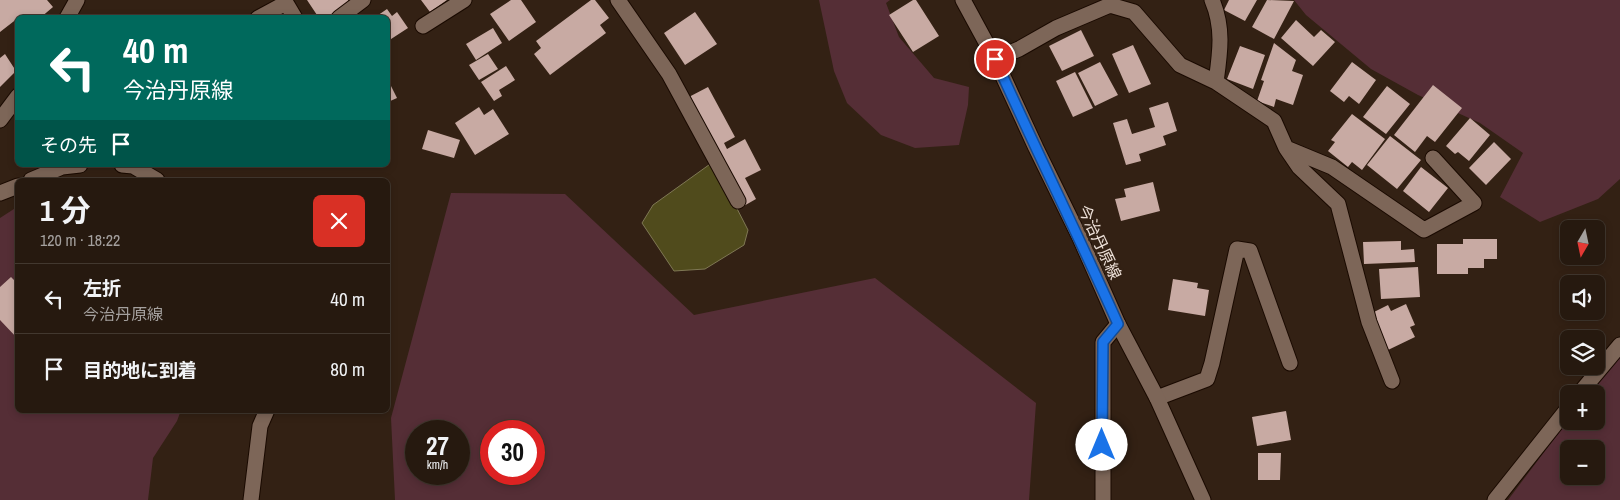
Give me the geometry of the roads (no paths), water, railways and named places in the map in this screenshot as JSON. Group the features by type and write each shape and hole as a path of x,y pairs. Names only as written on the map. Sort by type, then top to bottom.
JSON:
{"street":[{"path":"69,15 77,0"},
{"path":"343,15 363,0"},
{"path":"424,26 464,0"},
{"path":"618,0 669,74 738,201"},
{"name":"今治丹原線","path":"963,0 995,59 1080,238 1118,324 1157,398 1204,500"},
{"path":"1212,0 1218,13 1221,48 1216,82"},
{"path":"264,15 286,3 293,15"},
{"path":"995,59 1111,3 1134,12 1180,65 1216,82 1274,121 1286,148 1299,167 1338,204 1369,322 1392,381"},
{"path":"0,120 15,100"},
{"path":"1286,148 1332,167 1424,230 1474,204 1433,158"},
{"path":"35,178 60,167"},
{"path":"135,167 154,178"},
{"path":"0,193 15,187"},
{"path":"1157,398 1207,379 1237,249 1250,251 1290,363"},
{"path":"1103,500 1103,342 1118,324"},
{"path":"1587,385 1620,345"},
{"path":"250,500 260,426 266,413"},
{"path":"1494,500 1560,418"}]}
